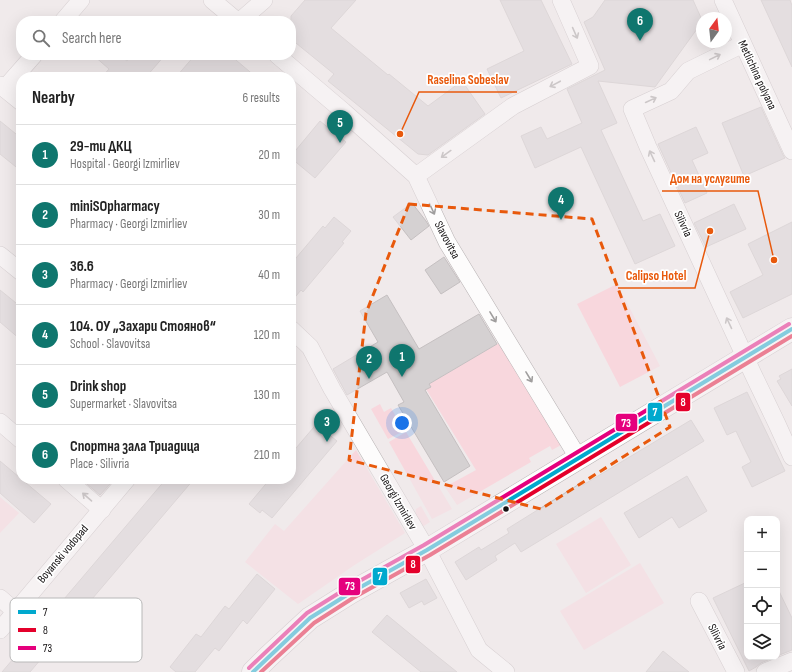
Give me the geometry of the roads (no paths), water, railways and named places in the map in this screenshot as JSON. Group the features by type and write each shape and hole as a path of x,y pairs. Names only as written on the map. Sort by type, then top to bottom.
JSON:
{"street":[{"path":"67,16 81,0"},
{"path":"212,0 232,16"},
{"path":"244,16 264,0"},
{"path":"416,176 513,106 590,66 560,0"},
{"name":"Metlichina polyana","path":"723,0 792,151"},
{"name":"Silivria","path":"743,44 688,71 671,91 632,109 651,154 792,457"},
{"path":"17,72 29,60"},
{"name":"Slavovitsa","path":"283,60 344,111 416,176 447,242 579,459"},
{"path":"16,73 2,87 16,98"},
{"path":"0,255 16,268"},
{"path":"253,672 268,656 310,618 579,459 792,329"},
{"name":"Georgi Izmirliev","path":"296,334 310,347 332,389 427,550 479,650 506,672"},
{"path":"0,422 16,436"},
{"path":"72,484 102,510"},
{"name":"Boyanski vodopad","path":"26,598 123,484"},
{"path":"0,598 10,607"},
{"name":"Silivria","path":"699,601 736,672"},
{"name":"Boyanski vodopad","path":"0,630 10,617"},
{"path":"765,672 792,661"}],"place":[{"name":"Спортна зала Триадица","path":"640,41"},
{"name":"Raselina Sobeslav","path":"400,134"},
{"name":"Drink shop","path":"340,143"},
{"name":"104. ОУ „Захари Стоянов“","path":"561,220"},
{"name":"Calipso Hotel","path":"710,231"},
{"name":"Дом на услугите","path":"774,260"},
{"name":"29-ти ДКЦ","path":"402,377"},
{"name":"miniSOpharmacy","path":"369,379"},
{"name":"36.6","path":"327,442"}]}
